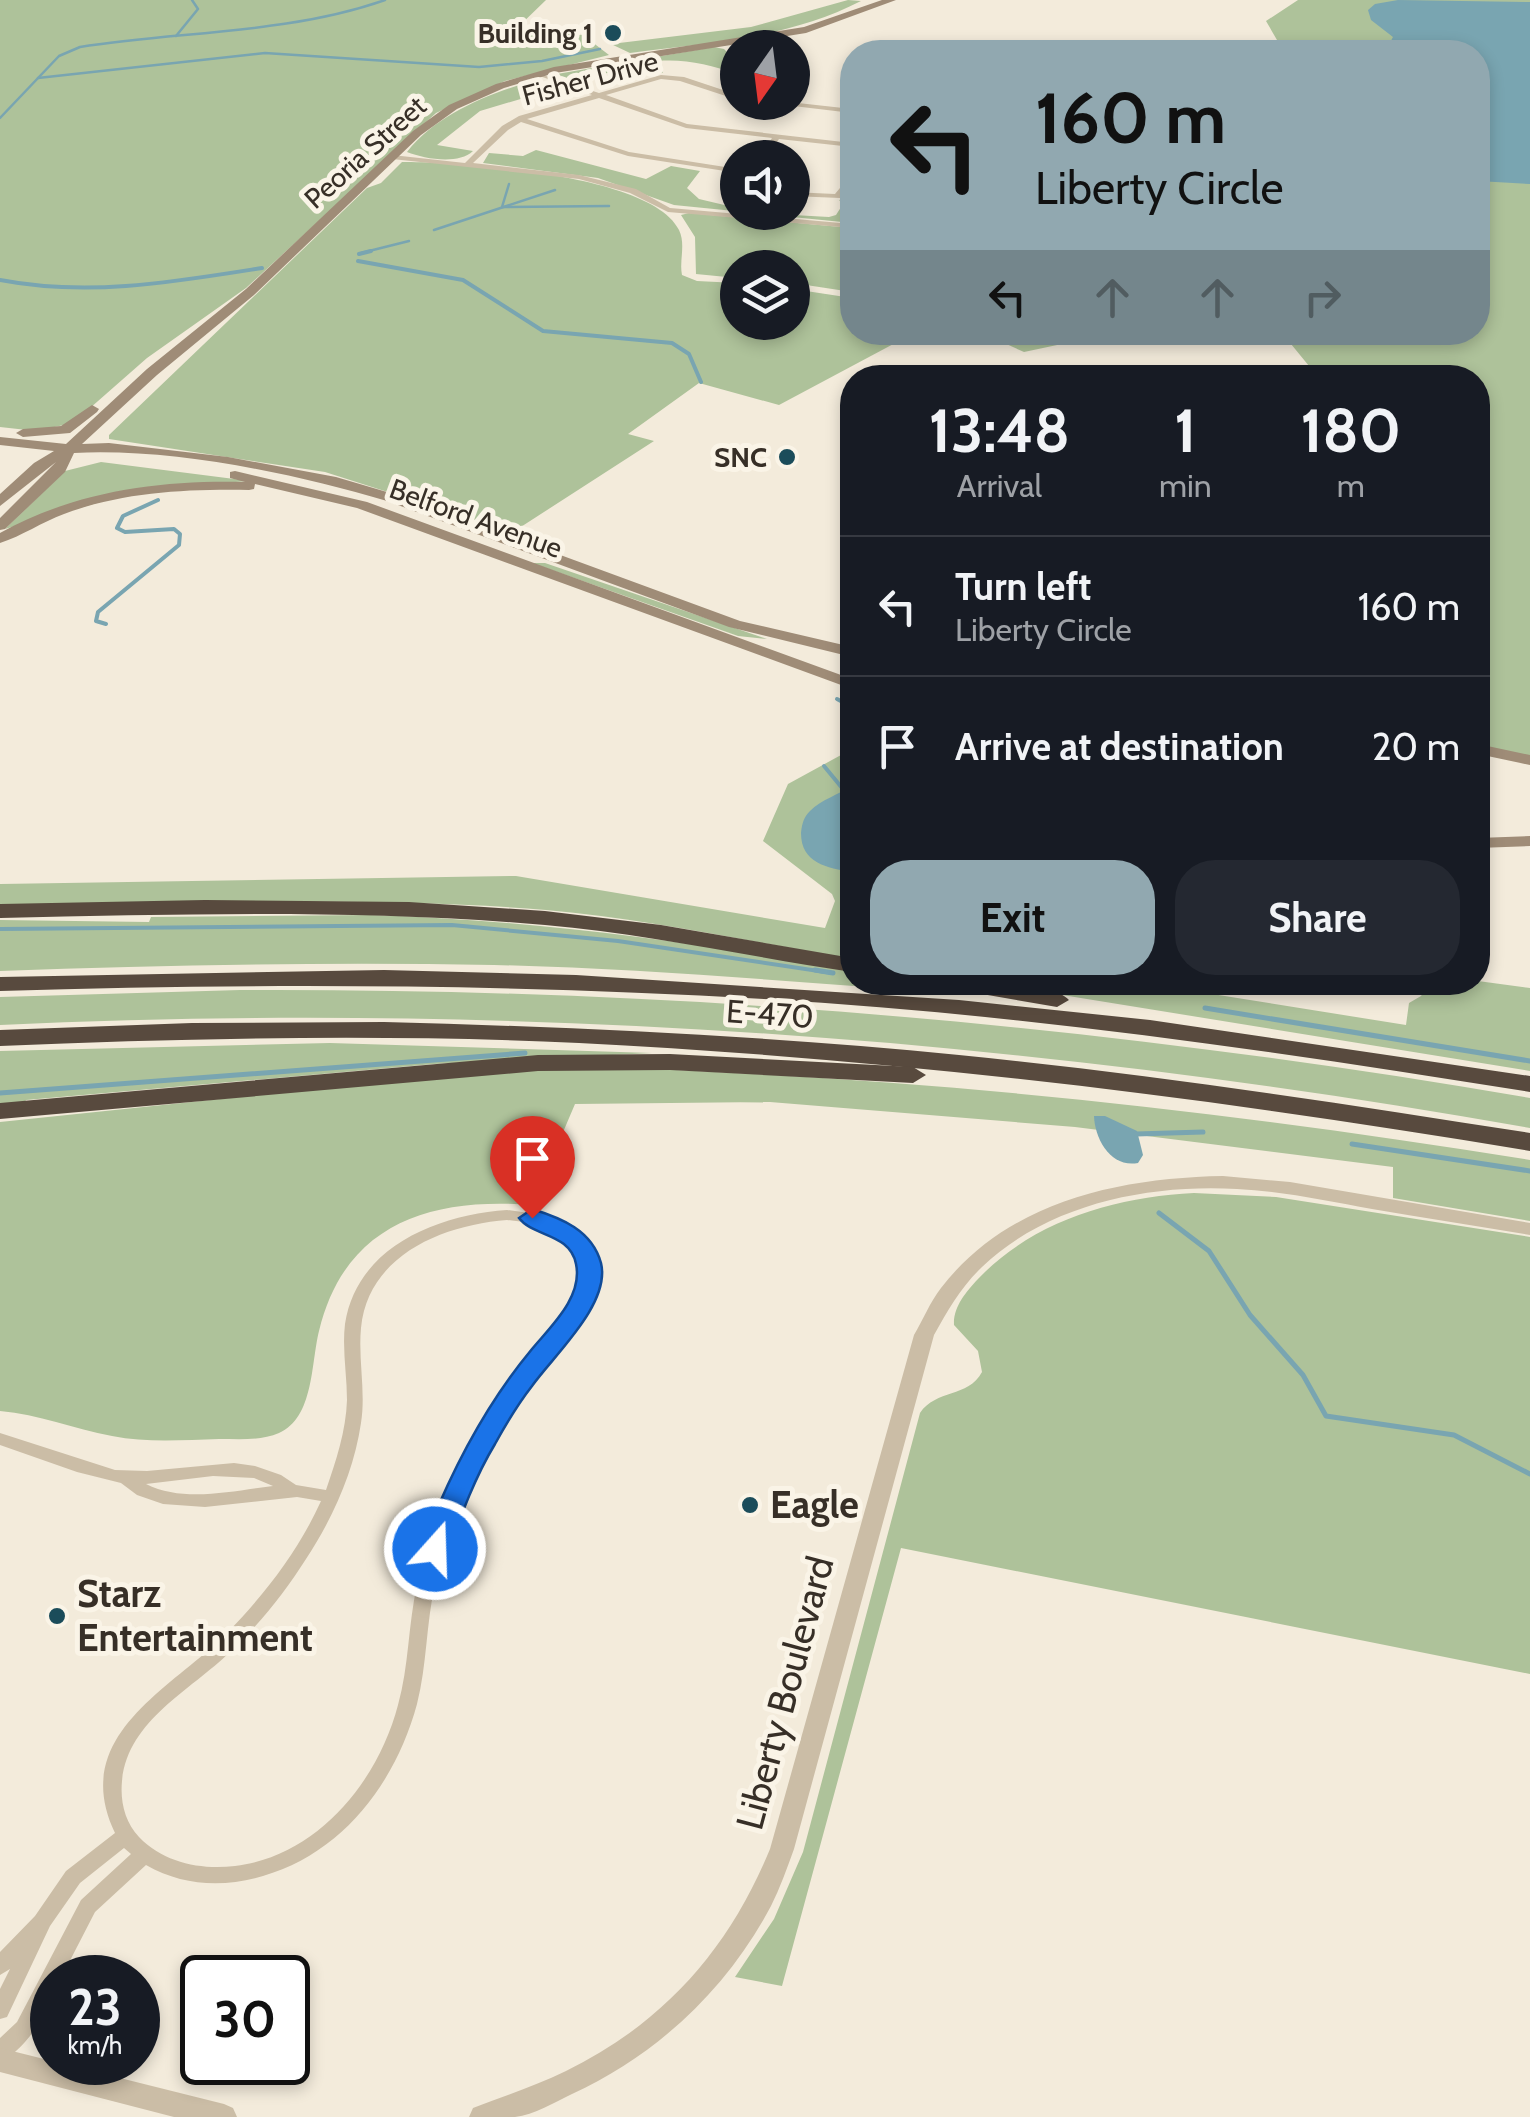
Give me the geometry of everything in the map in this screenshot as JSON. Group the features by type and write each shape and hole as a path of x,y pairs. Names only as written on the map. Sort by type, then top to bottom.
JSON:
{"highway":[{"path":"0,914 363,909 484,913 594,923 840,963"},
{"name":"E-470","path":"0,984 363,977 662,985 970,1007 1277,1044 1530,1084"},
{"path":"1026,995 1218,1029 1277,1044"},
{"name":"E-470","path":"0,1038 363,1030 668,1040 936,1060 1295,1104 1530,1142"},
{"path":"0,1115 491,1066 652,1062 919,1075 1264,1110 1295,1104"}],"main road":[{"name":"Peoria Street","path":"801,30 836,22 881,0"},
{"name":"Peoria Street","path":"800,30 881,0"},
{"name":"Peoria Street","path":"152,372 250,292 392,157 448,110 538,74 614,57 720,42"},
{"path":"0,430 37,434 68,428 119,384 152,372"},
{"path":"0,502 39,466 69,449 152,372"},
{"name":"Belford Avenue","path":"0,441 69,449 109,447 228,461 330,480 400,501 742,626 840,649"},
{"path":"0,526 60,468 69,449"},
{"name":"Belford Avenue","path":"69,449 96,458 253,478 323,494 840,680"},
{"path":"0,450 24,455 31,463 0,494"},
{"path":"0,540 62,510 146,490 221,485 323,494"},
{"path":"1490,751 1530,760"},
{"path":"1490,843 1530,841"}],"street":[{"path":"538,74 682,125 840,144"},
{"name":"Fisher Drive","path":"468,164 506,127 596,95 670,77 720,92"},
{"path":"810,107 840,110"},
{"path":"521,119 628,154 720,169"},
{"path":"392,157 592,179 633,191 668,210 840,225"},
{"path":"810,195 840,195"},
{"name":"Liberty Boulevard","path":"482,2117 560,2088 642,2039 710,1975 752,1916 782,1849 924,1335 945,1296 985,1253 1023,1227 1082,1201 1128,1189 1188,1182 1259,1184 1530,1229"},
{"path":"482,1216 539,1219 574,1239 588,1261 587,1290 574,1317 496,1418 454,1498 430,1569 406,1711 389,1754 368,1790 342,1823 291,1858 256,1870 199,1874 173,1868 145,1854 126,1834 112,1794 115,1766 126,1739 144,1715 221,1650 260,1608 304,1548 331,1497 345,1457 354,1412 354,1315 364,1289 380,1267 433,1230 482,1216"},
{"path":"0,1439 125,1478 147,1491 192,1500 293,1490 331,1497"},
{"path":"125,1478 236,1470 283,1482 293,1490"},
{"path":"0,1966 42,1922 73,1877 126,1834"},
{"path":"0,2052 24,2028 85,1911 145,1854"},
{"path":"0,2010 42,1922"},
{"path":"0,2060 224,2117"}],"green space":[{"path":"0,0 546,0 514,31 583,35 609,55 505,81 436,113 246,288 147,358 73,423 36,431 0,427"},
{"path":"848,0 861,1 781,30 726,30 751,27"},
{"path":"1298,0 1530,0 1530,756 1490,748 1490,365 1308,365 1292,345 1490,345 1490,40 1277,40 1266,21"},
{"path":"720,31 720,42 630,53 611,44"},
{"path":"720,48 720,69 698,63 658,61 663,73 637,63 577,83 557,74"},
{"path":"535,80 561,87 480,111 437,145 473,151 467,155 441,159 407,152 449,116"},
{"path":"536,150 646,179 671,166 700,171 687,188 699,199 720,204 720,209 674,205 598,178 483,163 489,153 523,156"},
{"path":"402,162 508,169 595,184 662,211 679,230 682,275 697,281 720,282 720,340 810,340 810,292 840,296 840,345 892,345 854,365 840,365 840,372 779,405 699,383 628,434 654,441 513,532 325,472 109,439 367,188 381,183"},
{"path":"840,209 840,222 810,219 836,215"},
{"path":"681,215 720,216 720,230 810,230 810,224 840,227 840,290 810,286 810,250 720,250 720,276 696,274 695,237"},
{"path":"1009,345 1057,345 1024,352"},
{"path":"101,462 250,481 150,488 5,529 65,471"},
{"path":"532,563 545,563 767,639 738,636"},
{"path":"840,756 840,957 623,919 478,905 341,902 0,906 0,884 516,876 825,928 835,901 832,894 763,841 788,784"},
{"path":"370,915 492,922 612,934 840,968 840,985 494,965 0,971 0,920 149,922 151,917"},
{"path":"1490,983 1530,988 1530,1071 1063,995 1218,995 1406,1025 1409,1003 1421,996 1490,995"},
{"path":"240,990 404,991 727,1004 1048,1031 1369,1072 1530,1098 1530,1128 1150,1071 768,1034 384,1018 0,1025 0,997"},
{"path":"330,1043 652,1053 434,1064 26,1100 23,1105 0,1107 0,1051"},
{"path":"588,1067 825,1078 1060,1098 1295,1125 1530,1160 1530,1221 1393,1198 1393,1167 1075,1127 770,1102 575,1104 532,1205 460,1206 427,1213 397,1224 371,1242 349,1265 331,1294 319,1331 305,1403 290,1426 279,1433 249,1439 138,1440 0,1411 0,1122 412,1079"},
{"path":"1194,1193 1276,1197 1530,1237 1530,1674 901,1548 782,1986 735,1977 774,1919 803,1852 920,1413 934,1400 969,1386 982,1372 978,1351 954,1325 961,1300 1000,1259 1050,1227 1106,1206"}],"water":[{"path":"1398,0 1530,2 1530,184 1490,182 1490,40 1391,40 1393,37 1371,20 1368,10 1375,4"},
{"path":"840,792 840,869 817,862 802,843 804,820 825,800"},
{"path":"1094,1116 1105,1116 1137,1131 1143,1155 1138,1163 1112,1157 1101,1143"}],"waterway":[{"path":"176,36 198,9 192,0"},
{"path":"176,36 272,26 385,0"},
{"path":"38,78 59,56 80,47 176,36"},
{"path":"38,78 265,53 479,67 542,61 600,49"},
{"path":"0,118 38,78"},
{"path":"504,207 509,184"},
{"path":"504,207 555,190"},
{"path":"504,207 609,206"},
{"path":"434,230 504,207"},
{"path":"361,253 409,241"},
{"path":"359,254 371,251"},
{"path":"358,261 463,280 543,331 672,343 689,354 701,382"},
{"path":"0,280 98,287 262,268"},
{"path":"106,624 96,621 98,612 179,545 180,534 174,529 125,532 117,528 123,516 158,500"},
{"path":"824,766 840,785"},
{"path":"0,929 452,925 618,941 832,973"},
{"path":"815,970 833,973"},
{"path":"1205,1008 1530,1061"},
{"path":"0,1093 525,1053"},
{"path":"1136,1134 1203,1132"},
{"path":"1352,1144 1530,1171"},
{"path":"1159,1213 1209,1251 1250,1315 1303,1375 1326,1416 1454,1435 1530,1474"}],"place":[{"name":"Building 1","path":"613,33"},
{"name":"SNC","path":"787,457"},
{"name":"Eagle","path":"750,1505"},
{"name":"Starz Entertainment","path":"57,1616"}],"route":[{"path":"435,1549 454,1498 496,1418 535,1362 574,1317 587,1290 590,1278 585,1253 569,1234 532,1218"}]}
